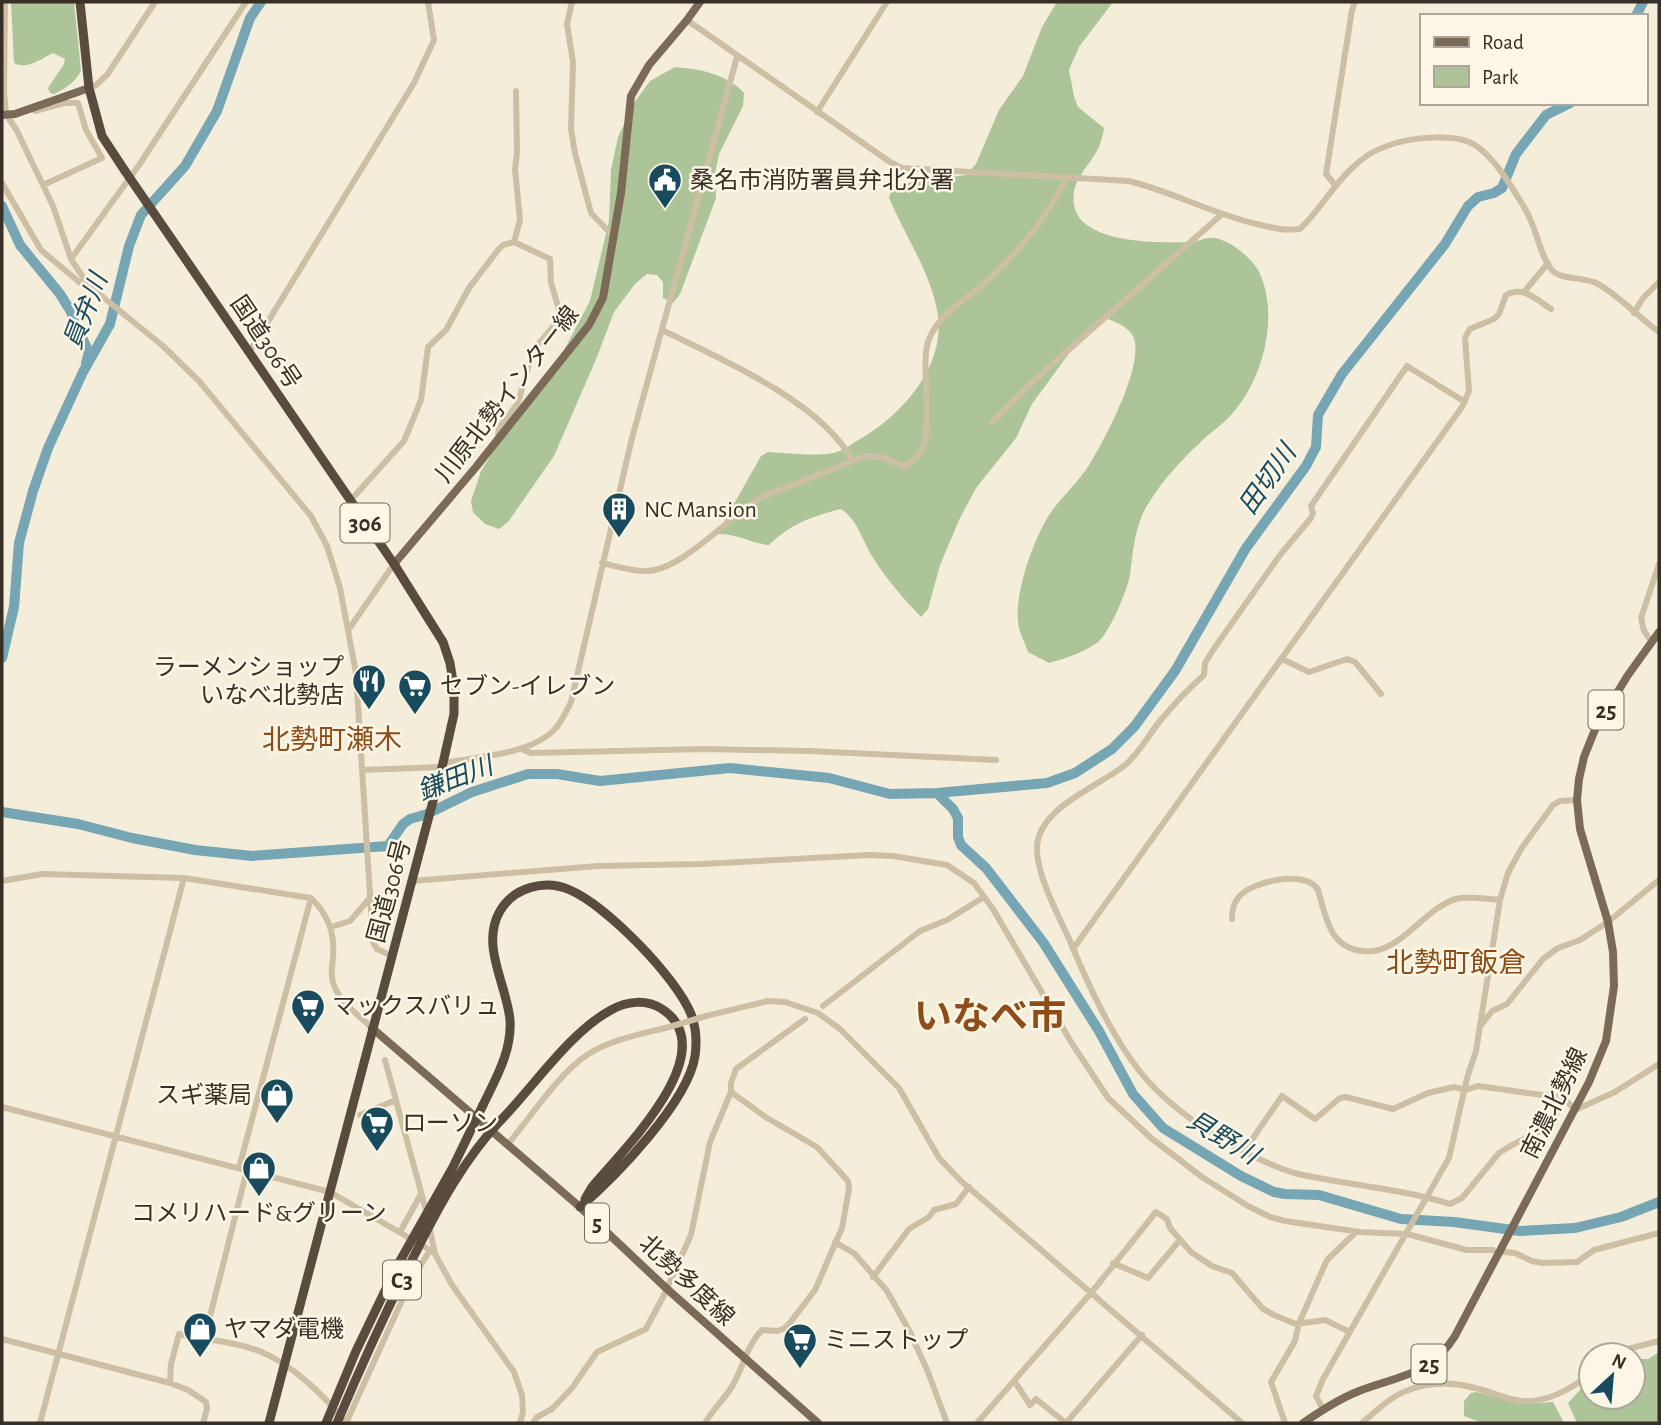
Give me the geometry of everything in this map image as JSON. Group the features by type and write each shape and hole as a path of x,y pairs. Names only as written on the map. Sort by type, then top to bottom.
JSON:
{"highway":[{"name":"国道306号","path":"80,2 89,88 102,136 394,564 443,642 450,663 454,714 269,1423"},
{"name":"C3","path":"326,1423 356,1351 396,1268 453,1167 501,1067 509,1036 508,1004 493,947 495,923 507,902 524,889 546,885 570,890 623,930 668,978 690,1013 696,1040 693,1066 679,1095 638,1148 580,1207"},
{"name":"C3","path":"337,1423 383,1319 430,1225 480,1143 556,1058 600,1017 618,1007 636,1002 654,1005 669,1015 680,1033 683,1049 677,1074 654,1110 592,1187 580,1207"}],"main road":[{"name":"川原北勢インター線","path":"394,564 477,467 589,325 603,298 614,237 631,96 649,65 700,2"},
{"path":"4,114 89,88"},
{"name":"南濃北勢線","path":"1303,1423 1323,1409 1359,1391 1411,1374 1437,1358 1455,1336 1504,1249 1594,1072 1610,1023 1614,967 1608,922 1580,830 1577,800 1581,767 1596,727 1659,632"},
{"name":"北勢多度線","path":"372,1028 580,1207 666,1289 818,1423"}],"street":[{"path":"5,2 4,114 17,131 43,186 71,259 88,285"},
{"path":"89,88 107,75 155,2"},
{"path":"71,259 139,164 246,2"},
{"path":"250,351 414,83 434,40 428,2"},
{"path":"572,2 568,24 573,62 571,129 575,153 591,213 614,237"},
{"path":"817,111 887,2"},
{"path":"1335,185 1326,174 1355,2"},
{"path":"687,20 737,57 902,168 1129,181 1221,215 1276,229 1300,229 1353,166 1386,146 1415,140 1447,138 1468,141 1476,145 1495,165 1526,210 1548,263 1557,275 1597,283 1659,332"},
{"path":"362,770 441,768 521,749 554,730 571,702 632,438 737,57"},
{"path":"514,242 520,220 514,169 517,153 516,91"},
{"path":"27,109 33,112 64,103 78,103 86,130 102,158 43,186"},
{"path":"602,563 646,571 663,569 677,562 749,505 852,460 874,456 902,466 915,459 927,434 925,354 935,327 946,313 985,283 1017,250 1046,214 1067,178"},
{"path":"2,183 4,195 41,250 79,282 99,293 200,381 316,523 336,572 356,673 373,942 383,953 391,956"},
{"path":"992,422 1030,384 1221,215"},
{"path":"350,501 404,441 421,400 428,347 446,330 469,288 498,250 503,245 514,242 550,260 551,283 560,313 553,327 533,350 519,403 499,428 498,438"},
{"path":"1524,292 1548,263"},
{"path":"1634,313 1643,298 1659,282"},
{"path":"1073,948 1465,402 1469,391 1465,338 1470,329 1494,319 1499,314 1506,295 1514,290 1524,292 1551,309"},
{"path":"662,330 791,398 825,425 852,460"},
{"path":"1465,402 1406,366 1311,506 1311,518 1280,555 1213,650 1205,663 1205,675 1173,705 1125,765 1060,809 1046,822 1039,836 1038,859 1048,892 1073,948 1126,1051 1145,1078 1175,1108 1244,1151 1294,1173 1428,1197 1450,1204 1457,1202 1499,1153 1550,1126 1564,1098"},
{"path":"349,629 394,564"},
{"path":"1651,641 1644,631 1641,618 1659,564"},
{"path":"1282,659 1309,672 1347,659 1355,662 1381,694"},
{"path":"521,749 531,752 705,749 809,751 996,760"},
{"path":"1323,1409 1317,1393 1449,1158 1480,1026 1500,900 1508,873 1553,805 1560,801 1577,800"},
{"path":"412,879 598,866 702,864 869,855 947,865 966,876 984,897 1095,1079 1121,1112 1178,1161 1270,1217 1356,1232 1407,1234 1467,1250 1493,1250"},
{"path":"2,881 42,874 184,878 311,898 324,911 331,927 334,943 330,975 334,988 372,1028"},
{"path":"40,1423 184,878"},
{"path":"1232,919 1238,898 1247,889 1261,883 1306,880 1315,884 1333,936 1338,943 1366,952 1387,946 1456,899 1500,900"},
{"path":"1480,1026 1492,1011 1507,1004 1543,959 1558,948 1580,940 1608,922 1659,880"},
{"path":"331,927 350,921 371,897"},
{"path":"823,1006 920,931 947,920 984,897"},
{"path":"204,1340 243,1169 311,898"},
{"path":"508,1144 563,1077 588,1054 621,1040 768,1002 801,1006 829,1020 899,1088 939,1158 969,1187 1242,1423"},
{"path":"533,1423 565,1395 597,1352 646,1329 691,1235 710,1142 731,1092 736,1069 805,1019"},
{"path":"385,1060 421,1194 433,1252 514,1373 522,1395 523,1412 520,1423"},
{"path":"1244,1151 1282,1096 1315,1119 1340,1098 1393,1109 1428,1093 1454,1087 1465,1090 1478,1086 1564,1098 1575,1110 1615,1092 1659,1064"},
{"path":"705,1423 733,1385 746,1352 762,1330 777,1331 789,1324 815,1290 842,1228 848,1201 848,1181 817,1147 767,1118 731,1092"},
{"path":"359,1115 396,1100"},
{"path":"2,1107 330,1192 433,1252"},
{"path":"873,1277 909,1229 929,1217 934,1210 956,1205 969,1187"},
{"path":"400,1232 421,1194"},
{"path":"977,1423 1091,1293 1156,1212 1167,1219 1170,1228 1200,1259 1232,1273 1263,1309 1299,1323 1325,1320 1350,1332"},
{"path":"1285,1423 1271,1382 1295,1340 1299,1323 1327,1260 1356,1232"},
{"path":"1504,1249 1542,1263 1577,1262 1594,1250 1659,1233"},
{"path":"1113,1263 1148,1278 1180,1240"},
{"path":"835,1241 855,1254 887,1291 910,1332 947,1423"},
{"path":"170,1383 171,1364 179,1334 249,1348 284,1364 323,1397 346,1423 410,1283 433,1252"},
{"path":"1015,1382 1030,1405 1036,1399 1066,1423 1142,1335"},
{"path":"2,1339 188,1390 206,1402 203,1423"},
{"path":"1362,1423 1402,1392 1414,1388 1448,1383 1475,1387 1510,1399 1534,1401 1568,1389 1577,1383"}],"green space":[{"path":"11,2 74,2 81,71 70,84 54,94 50,93 48,88 65,59 53,53 29,64 14,63"},
{"path":"1057,2 1113,2 1079,47 1069,70 1078,107 1104,128 1101,142 1075,187 1074,205 1080,218 1091,228 1124,239 1193,242 1211,238 1233,246 1251,261 1259,272 1265,289 1268,327 1259,366 1242,401 1228,418 1175,468 1154,494 1144,512 1135,538 1128,582 1108,630 1098,642 1087,649 1049,663 1028,652 1018,622 1019,596 1031,552 1043,526 1089,465 1122,402 1134,364 1135,348 1131,332 1116,322 1103,317 1078,341 1032,404 1016,438 976,488 940,565 928,609 921,617 883,573 855,524 841,509 802,522 769,545 717,534 761,456 768,452 813,454 840,451 892,416 919,385 936,349 939,330 937,310 923,267 889,198 892,188 908,183 966,175 976,164 999,110 1023,76 1042,27"},
{"path":"675,67 721,77 744,93 743,106 719,154 715,173 716,198 680,294 673,303 663,298 663,282 657,275 647,274 635,284 614,312 554,456 508,522 499,529 485,524 473,512 471,501 481,471 564,350 590,301 609,221 611,170 618,137 634,103 650,81"},
{"path":"1659,1352 1659,1423 1577,1423 1568,1403 1577,1393 1577,1411 1647,1411 1648,1359"},
{"path":"1477,1392 1525,1404 1553,1402 1564,1423 1482,1423 1464,1416 1464,1401 1471,1393"}],"waterway":[{"name":"員弁川","path":"2,658 14,607 19,543 48,448 83,372 110,324 129,246 141,215 185,166 217,111 250,18 261,2"},
{"name":"田切川","path":"1637,14 1643,2"},
{"name":"田切川","path":"2,812 78,824 195,850 252,856 388,846 403,824 410,819 427,814 472,792 528,774 557,774 600,781 730,768 829,778 890,794 937,793 1047,783 1075,773 1112,749 1134,727 1175,671 1246,548 1306,466 1316,447 1318,415 1342,374 1445,244 1468,206 1478,197 1502,188 1516,154 1546,115 1566,105"},
{"path":"2,206 20,245 70,310 89,353 86,363"},
{"name":"貝野川","path":"937,793 958,818 961,845 986,868 1043,942 1099,1031 1133,1094 1163,1128 1241,1176 1274,1192 1319,1195 1401,1219 1454,1222 1520,1231 1575,1228 1621,1217 1659,1202"}],"place":[{"name":"桑名市消防署員弁北分署","path":"665,210"},
{"name":"NC Mansion","path":"619,539"},
{"name":"ラーメンショップ いなべ北勢店","path":"369,711"},
{"name":"セブン-イレブン","path":"415,716"},
{"name":"マックスバリュ","path":"308,1036"},
{"name":"スギ薬局","path":"277,1125"},
{"name":"ローソン","path":"377,1153"},
{"name":"コメリハード&グリーン","path":"259,1198"},
{"name":"ヤマダ電機","path":"200,1359"},
{"name":"ミニストップ","path":"800,1370"}],"district":[{"name":"北勢町瀬木","path":"332,739"},
{"name":"北勢町飯倉","path":"1456,962"},
{"name":"いなべ市","path":"990,1016"}],"water label":[{"name":"鎌田川","path":"455,778"}]}
